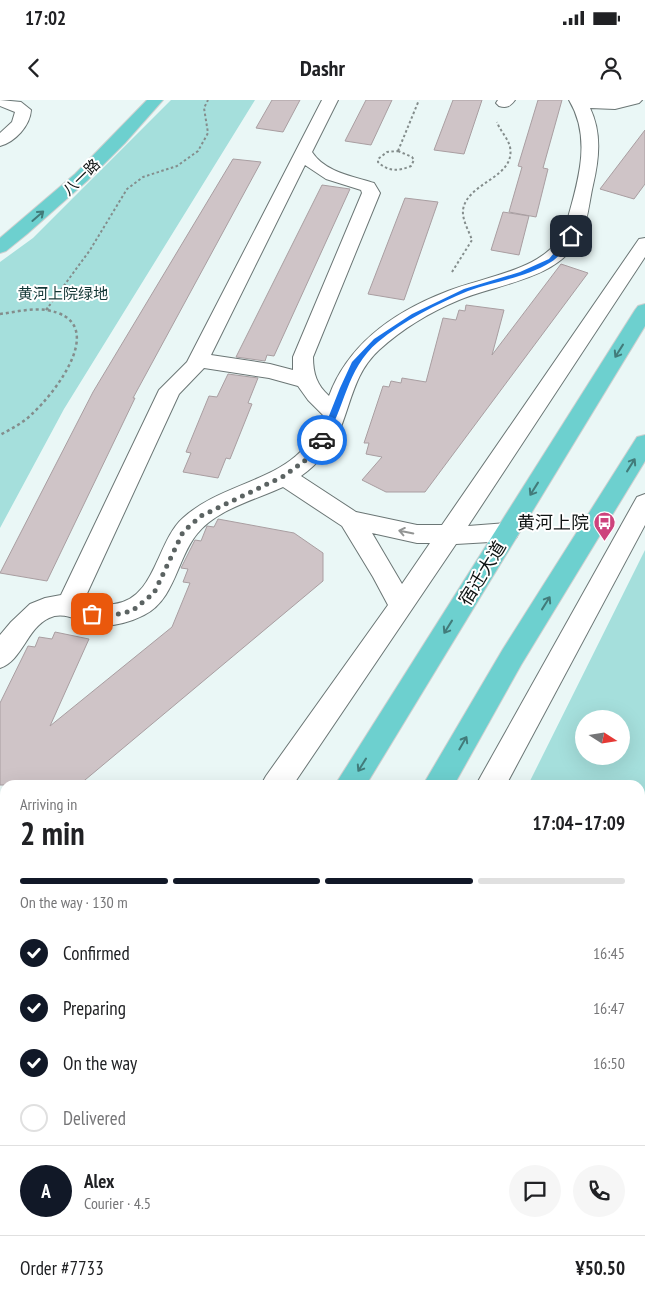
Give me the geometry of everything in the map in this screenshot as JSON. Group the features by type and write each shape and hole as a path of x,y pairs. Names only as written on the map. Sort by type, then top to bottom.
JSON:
{"main road":[{"name":"八一路","path":"0,246 66,192 131,128 154,100"},
{"name":"八一路","path":"60,175 114,122"},
{"name":"宿迁大道","path":"353,780 645,310"},
{"path":"441,780 512,657 645,443"}],"street":[{"path":"69,604 170,390 195,366 330,100"},
{"path":"578,102 616,104 634,100"},
{"path":"0,101 15,105 23,110 23,116 19,125 0,141"},
{"path":"0,657 6,646 25,624 43,608 69,604 80,611 105,617 132,611 154,593 183,532 201,516 284,476 311,456 329,429 343,388 356,362 376,341 414,315 466,290 522,274 550,260 571,236 591,155 590,123 578,102"},
{"path":"304,152 308,160 322,171 368,187 371,193 303,357 302,368 313,394 334,412"},
{"path":"279,780 401,606 645,243"},
{"path":"198,360 270,371 306,381"},
{"path":"284,476 350,520 417,534 507,532"},
{"path":"494,780 645,503"},
{"path":"350,520 383,571 401,606"}],"path":[{"path":"46,310 90,250 126,188 143,177 177,166 198,151 208,133 204,108 208,100"},
{"path":"398,151 419,100"},
{"path":"451,298 448,285 450,277 456,263 472,240 463,211 466,200 472,192 501,172 508,164 510,150 508,141 499,130 497,121 506,102"},
{"path":"398,151 412,157 414,160 411,166 401,170 389,169 378,162 382,154 398,151"},
{"path":"0,314 46,310 67,318 75,329 78,342 70,361 56,385 33,414 0,435"}],"green space":[{"name":"黄河上院绿地","path":"171,100 255,100 64,409 0,528 0,262 33,238"},
{"path":"645,550 645,780 530,780"}],"building":[{"path":"272,100 300,100 283,132 256,128"},
{"path":"366,100 392,100 371,145 345,141"},
{"path":"453,100 482,100 464,154 434,150"},
{"path":"538,100 562,100 543,168 548,169 536,217 509,212 522,167 518,166"},
{"path":"645,130 645,184 634,199 600,189"},
{"path":"233,159 261,162 133,398 135,398 47,581 0,573 93,392"},
{"path":"322,185 350,189 274,356 267,355 265,361 236,357"},
{"path":"405,198 438,202 404,300 368,294"},
{"path":"503,212 529,216 519,255 491,250"},
{"path":"561,264 588,273 425,492 386,492 362,480 382,457 366,454 369,443 364,443 383,386 389,387 391,381 401,383 402,378 426,382 443,318 456,320 459,310 465,311 466,305 504,310 492,355"},
{"path":"228,374 258,378 248,403 252,404 230,459 226,458 218,478 183,472 191,453 186,452 209,396 217,397"},
{"path":"218,519 294,533 323,553 323,581 85,780 0,780 0,703 28,646 35,647 39,637 52,639 55,632 89,639 50,726 172,627 190,583 183,582 188,569 181,568 195,540 201,541 207,526 214,527"}],"way so far":[{"path":"92,614 105,617 132,611 154,593 183,532 201,516 284,476 311,456 322,440"}],"place":[{"name":"黄河上院","path":"605,541"}],"route":[{"path":"322,440 329,429 343,388 356,362 376,341 414,315 466,290 522,274 550,260 571,236"}]}
